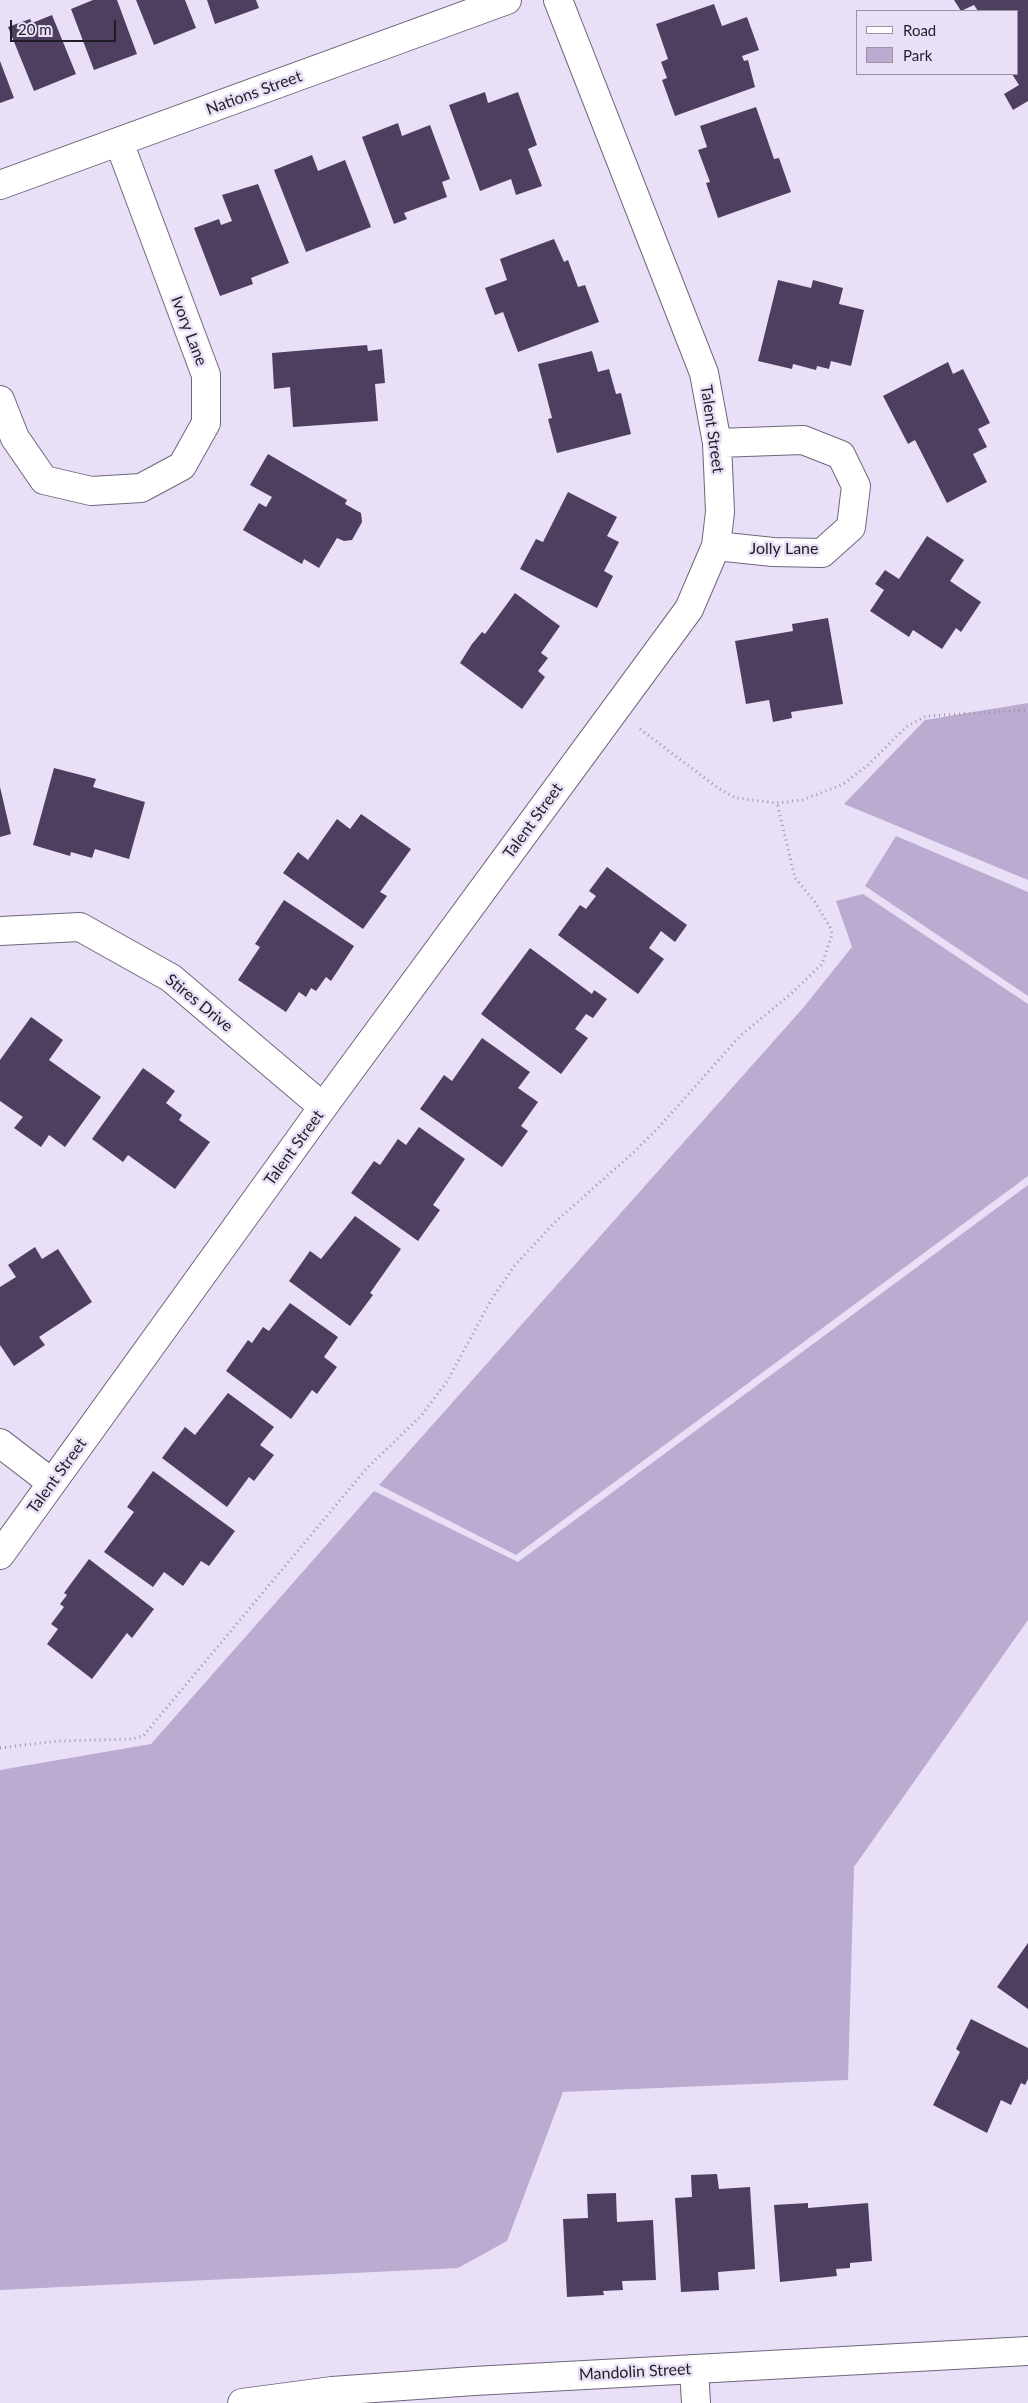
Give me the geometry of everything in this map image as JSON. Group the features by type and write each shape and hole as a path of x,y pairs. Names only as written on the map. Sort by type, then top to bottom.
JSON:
{"street":[{"name":"Nations Street","path":"0,185 507,0"},
{"name":"Talent Street","path":"0,1555 323,1107 689,609 716,546 720,512 718,443 704,373 558,0"},
{"name":"Ivory Lane","path":"0,400 15,438 44,480 91,491 141,488 182,466 206,423 206,374 119,142"},
{"name":"Jolly Lane","path":"716,546 773,552 822,553 852,527 856,486 841,455 803,440 718,443"},
{"name":"Stires Drive","path":"0,931 80,926 171,978 323,1107"},
{"path":"0,1443 52,1483"},
{"name":"Mandolin Street","path":"242,2403 332,2391 694,2368 1028,2351"},
{"path":"694,2368 696,2403"}],"path":[{"path":"614,710 718,788 736,798 777,803 802,800 842,784 868,765 906,726 926,716 1028,710"},
{"path":"0,1748 57,1741 143,1736 367,1468 421,1416 448,1380 491,1300 515,1265 554,1223 633,1154 740,1036 793,992 822,964 832,935 831,929 815,902 794,878 777,803"}],"green space":[{"path":"1028,703 1028,880 844,804 925,720"},
{"path":"896,836 1028,892 1028,996 865,886"},
{"path":"863,894 1028,1004 1028,1176 516,1555 379,1485 803,1008 852,947 836,901"},
{"path":"1028,1185 1028,1620 854,1867 848,2080 563,2092 507,2241 458,2268 0,2290 0,1770 151,1744 374,1491 518,1562"}],"building":[{"path":"93,0 117,0 137,54 94,70 71,9"},
{"path":"136,0 185,0 196,28 154,45"},
{"path":"207,0 256,0 259,8 215,24"},
{"path":"954,0 1028,0 1028,101 1013,110 1004,94 1019,85 1013,75 1018,75 1018,10 977,10 974,5 960,10"},
{"path":"714,4 722,26 747,17 759,50 742,56 744,61 748,60 755,87 675,116 662,80 667,78 661,62 668,59 656,24"},
{"path":"52,15 76,74 34,91 8,27 30,19 32,23"},
{"path":"0,61 14,98 0,103"},
{"path":"485,92 488,103 518,92 537,145 528,149 542,186 516,195 511,179 480,191 449,105"},
{"path":"756,107 774,159 779,158 791,192 718,218 706,183 710,182 698,150 707,147 700,126"},
{"path":"398,123 402,136 430,125 450,179 442,182 447,197 404,213 407,219 394,224 362,137"},
{"path":"312,155 318,171 345,160 371,227 306,252 274,170"},
{"path":"258,184 289,263 251,278 253,284 220,296 194,228 219,219 221,225 232,221 222,195"},
{"path":"554,239 564,262 568,260 578,287 585,285 599,322 518,352 503,312 495,315 485,288 507,280 500,259"},
{"path":"778,280 811,288 813,280 843,288 839,304 864,310 851,366 831,361 829,369 817,366 816,370 793,364 792,369 758,361"},
{"path":"367,345 368,351 382,349 385,383 375,384 378,421 293,427 290,387 274,389 272,353"},
{"path":"592,351 598,372 609,369 616,394 621,393 631,434 557,453 548,419 552,418 538,364"},
{"path":"948,362 953,374 963,369 990,423 978,429 987,447 973,454 987,482 947,503 915,440 908,444 883,396"},
{"path":"268,454 347,500 345,504 361,513 362,522 352,540 344,541 337,538 319,568 304,559 302,564 243,530 259,503 266,507 272,497 250,485"},
{"path":"568,492 617,517 607,536 619,542 604,571 613,576 597,608 520,569 536,539 543,542"},
{"path":"927,536 964,560 950,581 981,602 961,632 956,628 942,649 913,630 909,637 870,611 884,590 875,584 885,570 899,579"},
{"path":"515,593 560,626 541,653 548,658 538,671 545,677 522,709 460,663 472,644 482,632 485,634"},
{"path":"828,618 843,704 791,712 792,718 773,722 769,700 746,704 735,641 793,631 792,624"},
{"path":"54,768 96,779 93,787 145,802 129,859 95,849 92,858 71,852 70,856 33,845"},
{"path":"0,787 11,834 0,837"},
{"path":"361,814 411,849 380,892 387,896 363,929 283,873 298,852 308,860 337,819 350,829"},
{"path":"607,867 687,925 675,942 661,931 649,948 664,959 638,994 558,935 580,905 586,909 596,896 589,891"},
{"path":"284,900 354,946 331,981 326,977 316,991 311,988 306,997 299,992 286,1012 238,980 260,947 255,944"},
{"path":"530,948 592,994 594,990 607,999 593,1018 586,1014 575,1029 588,1038 561,1074 481,1014"},
{"path":"31,1017 63,1040 49,1060 101,1097 65,1147 49,1135 41,1147 14,1128 23,1117 0,1101 0,1060"},
{"path":"482,1038 530,1072 518,1088 538,1102 521,1126 528,1131 502,1167 420,1109 444,1075 452,1081"},
{"path":"143,1068 175,1091 166,1103 182,1115 179,1120 210,1142 175,1189 128,1155 123,1162 92,1139"},
{"path":"419,1127 465,1159 433,1205 440,1210 418,1241 351,1193 374,1161 380,1165 398,1139 406,1145"},
{"path":"355,1216 401,1249 370,1293 373,1295 350,1326 289,1281 310,1251 321,1259"},
{"path":"35,1247 42,1259 58,1249 92,1302 39,1337 45,1345 14,1366 0,1345 0,1287 16,1277 8,1265"},
{"path":"290,1303 338,1337 324,1357 337,1367 317,1394 312,1390 291,1419 226,1371 248,1340 252,1343 263,1327 269,1331"},
{"path":"228,1393 274,1427 260,1445 274,1455 254,1481 249,1477 227,1507 162,1458 185,1427 195,1435"},
{"path":"153,1471 235,1531 209,1566 201,1561 183,1586 164,1572 153,1587 104,1552 134,1512 127,1507"},
{"path":"89,1559 154,1609 132,1638 127,1633 92,1679 47,1644 58,1629 51,1624 64,1607 60,1604 67,1595 64,1593"},
{"path":"1028,1943 1028,2009 997,1987"},
{"path":"971,2019 1028,2048 1028,2079 1025,2085 1021,2083 1011,2105 1001,2100 987,2133 933,2105 960,2052 956,2049"},
{"path":"717,2174 719,2189 750,2187 755,2269 718,2272 719,2290 681,2292 675,2198 692,2197 691,2175"},
{"path":"616,2193 617,2222 653,2220 656,2280 622,2281 623,2290 603,2291 604,2295 567,2297 563,2219 588,2218 587,2194"},
{"path":"808,2203 808,2208 868,2203 872,2261 850,2263 850,2268 836,2269 837,2276 780,2282 774,2205"}]}
